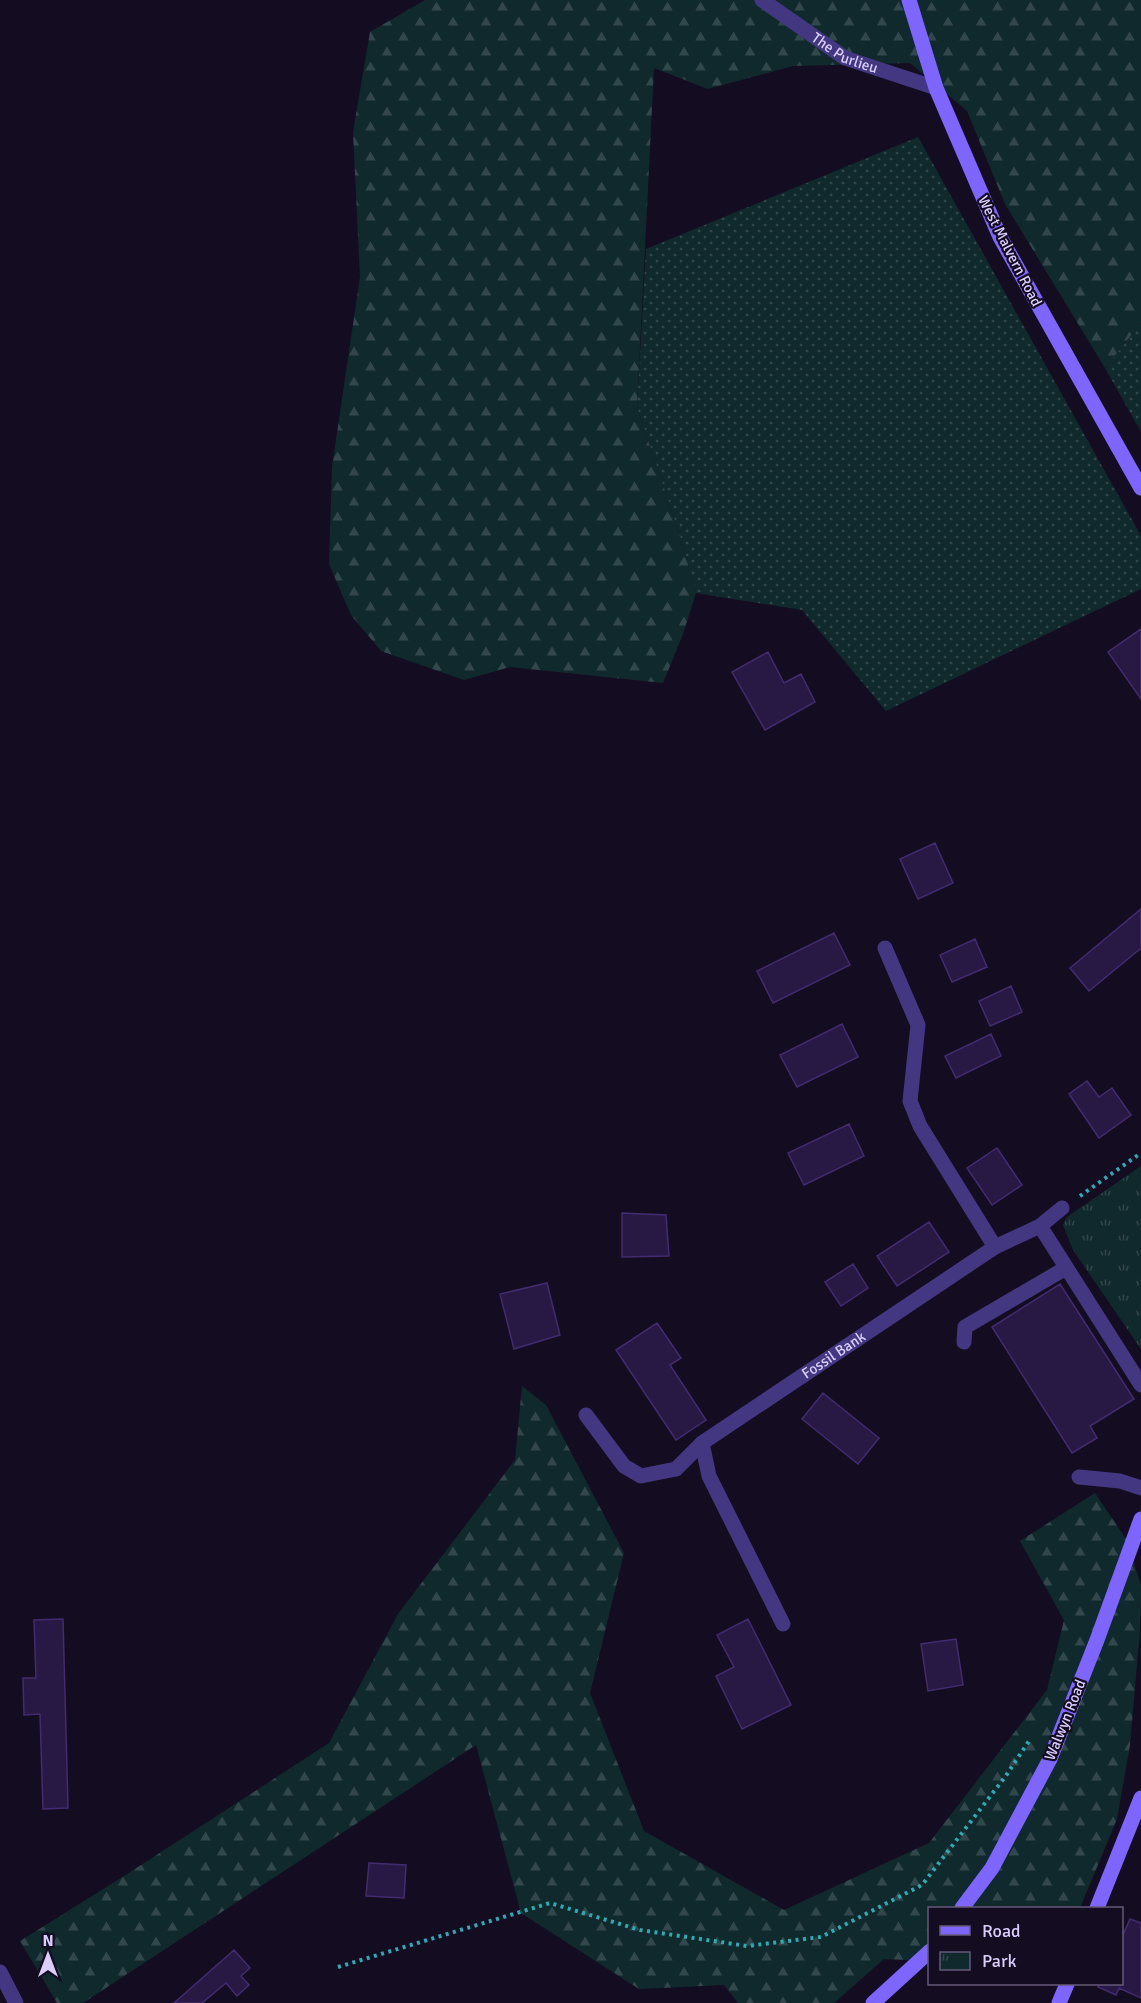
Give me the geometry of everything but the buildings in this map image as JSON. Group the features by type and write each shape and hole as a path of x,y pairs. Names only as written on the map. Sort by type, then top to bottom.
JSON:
{"main road":[{"name":"West Malvern Road","path":"909,0 936,88 1000,237 1141,488"},
{"name":"Walwyn Road","path":"963,1907 992,1868 1050,1759 1141,1519"},
{"path":"1097,1907 1141,1798"},
{"path":"873,2003 928,1953"},
{"path":"1059,2003 1066,1985"}],"street":[{"name":"The Purlieu","path":"762,0 845,58 936,88"},
{"path":"885,948 918,1025 910,1101 920,1126 995,1247"},
{"name":"Fossil Bank","path":"586,1415 624,1466 641,1476 676,1468 702,1443 995,1247 1040,1226 1062,1208"},
{"path":"1040,1226 1141,1385"},
{"path":"964,1342 965,1327 1066,1268"},
{"path":"702,1443 709,1476 783,1624"},
{"path":"1079,1477 1120,1481 1141,1488"},
{"path":"0,1972 16,2003"}],"path":[{"path":"1062,1208 1141,1153"},
{"path":"338,1967 550,1902 640,1930 747,1946 821,1937 921,1885 1005,1777 1031,1738"}],"green space":[{"path":"425,0 1141,0 1141,323 1105,368 1005,204 967,111 910,63 793,66 708,89 654,68 637,407 680,536 696,593 683,634 663,683 510,667 464,680 381,651 351,615 329,564 332,467 360,277 353,132 370,32"},
{"path":"918,137 1141,536 1141,589 886,711 802,610 696,593 680,536 637,407 646,249"},
{"path":"1141,323 1141,432 1105,368"},
{"path":"1141,1166 1141,1349 1073,1250 1063,1225 1067,1217"},
{"path":"522,1386 546,1405 624,1553 590,1693 644,1831 784,1910 929,1843 1047,1690 1064,1620 1020,1541 1095,1493 1126,1539 1141,1585 1140,1630 1130,1745 1117,1819 1080,1907 928,1907 928,1961 884,1959 834,2003 738,2003 724,1985 639,1989 521,1913 476,1745 83,2003 57,2003 20,1941 329,1743 398,1614 515,1460"}]}
